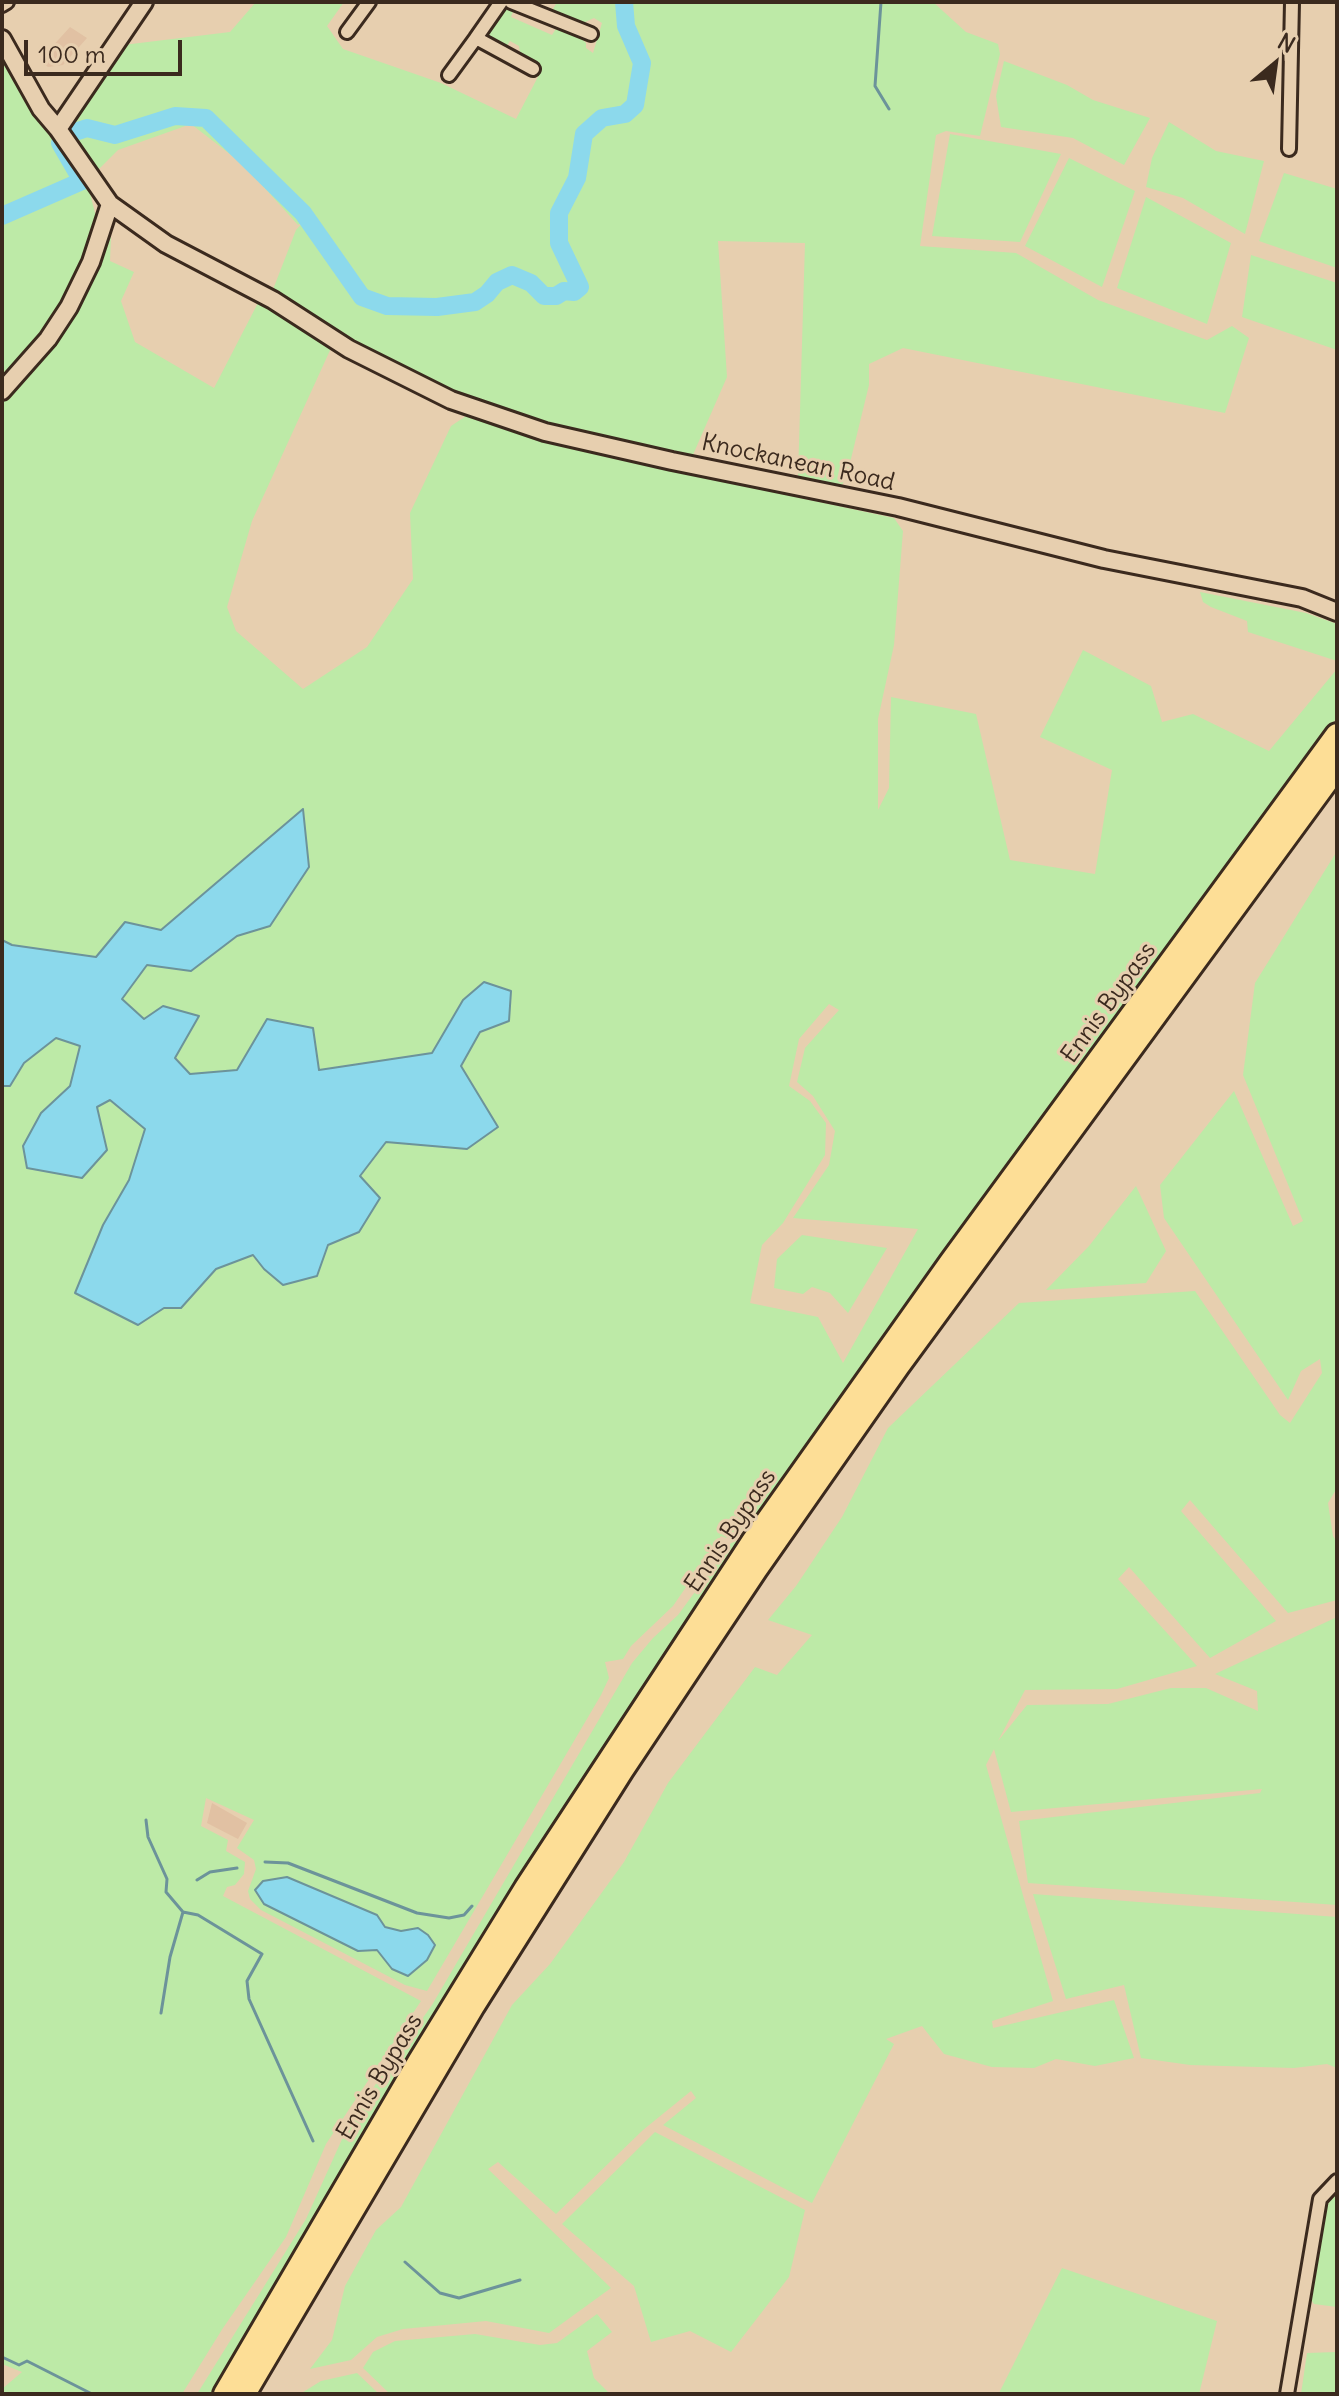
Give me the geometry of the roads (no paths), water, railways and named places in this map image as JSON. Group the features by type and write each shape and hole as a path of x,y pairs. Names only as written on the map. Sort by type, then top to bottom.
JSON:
{"highway":[{"name":"Ennis Bypass","path":"225,2394 411,2075 526,1888 754,1540 951,1262 1337,735"},
{"name":"Ennis Bypass","path":"244,2394 473,2006 622,1770 747,1582 898,1366 1337,767"}],"street":[{"path":"58,129 144,2"},
{"path":"347,32 369,2"},
{"path":"449,75 501,2"},
{"path":"511,2 591,34"},
{"path":"1289,149 1292,2"},
{"path":"476,38 533,69"},
{"name":"Knockanean Road","path":"2,39 33,96 110,204 166,244 273,300 349,349 451,400 545,432 898,507 1104,559 1302,598 1337,612"},
{"path":"2,391 48,339 69,307 91,262 110,204"},
{"path":"1287,2394 1320,2199 1337,2181"}],"water":[{"path":"303,809 309,867 270,926 237,936 191,971 147,965 122,999 144,1019 163,1006 199,1016 175,1058 190,1074 237,1070 267,1019 313,1028 319,1070 432,1053 463,1000 484,982 511,991 509,1021 480,1032 461,1066 498,1127 467,1149 386,1142 360,1176 380,1198 359,1232 328,1245 317,1276 283,1285 253,1255 216,1269 181,1308 164,1308 138,1325 75,1293 103,1225 129,1180 145,1129 110,1100 97,1107 107,1150 82,1178 27,1168 23,1146 41,1113 70,1086 80,1046 56,1038 24,1063 10,1086 2,1086 2,940 12,945 96,957 125,922 161,930"},
{"path":"287,1877 377,1915 385,1927 401,1931 418,1928 435,1945 427,1960 408,1976 392,1969 377,1950 358,1951 264,1904 255,1890 263,1881"}],"waterway":[{"path":"78,131 87,128 115,135 175,116 206,118 303,213 362,297 387,306 437,307 475,302 497,282 512,275 531,283 544,296 574,292 580,287 559,243 559,213 577,178 584,134 602,118 625,114 635,105 642,63 626,26 624,2"},
{"path":"881,2 875,86 889,109"},
{"path":"2,216 82,181 60,143"},
{"path":"146,1820 148,1837 167,1879 166,1892 183,1912 198,1915 262,1954 247,1981 249,1999 313,2141"},
{"path":"265,1862 288,1863 417,1913 449,1918 464,1915 472,1906"},
{"path":"197,1880 210,1872 237,1868"},
{"path":"161,2013 170,1957 183,1912"},
{"path":"405,2262 440,2293 459,2298 520,2280"},
{"path":"2,2357 19,2365 27,2361 92,2394"}]}
